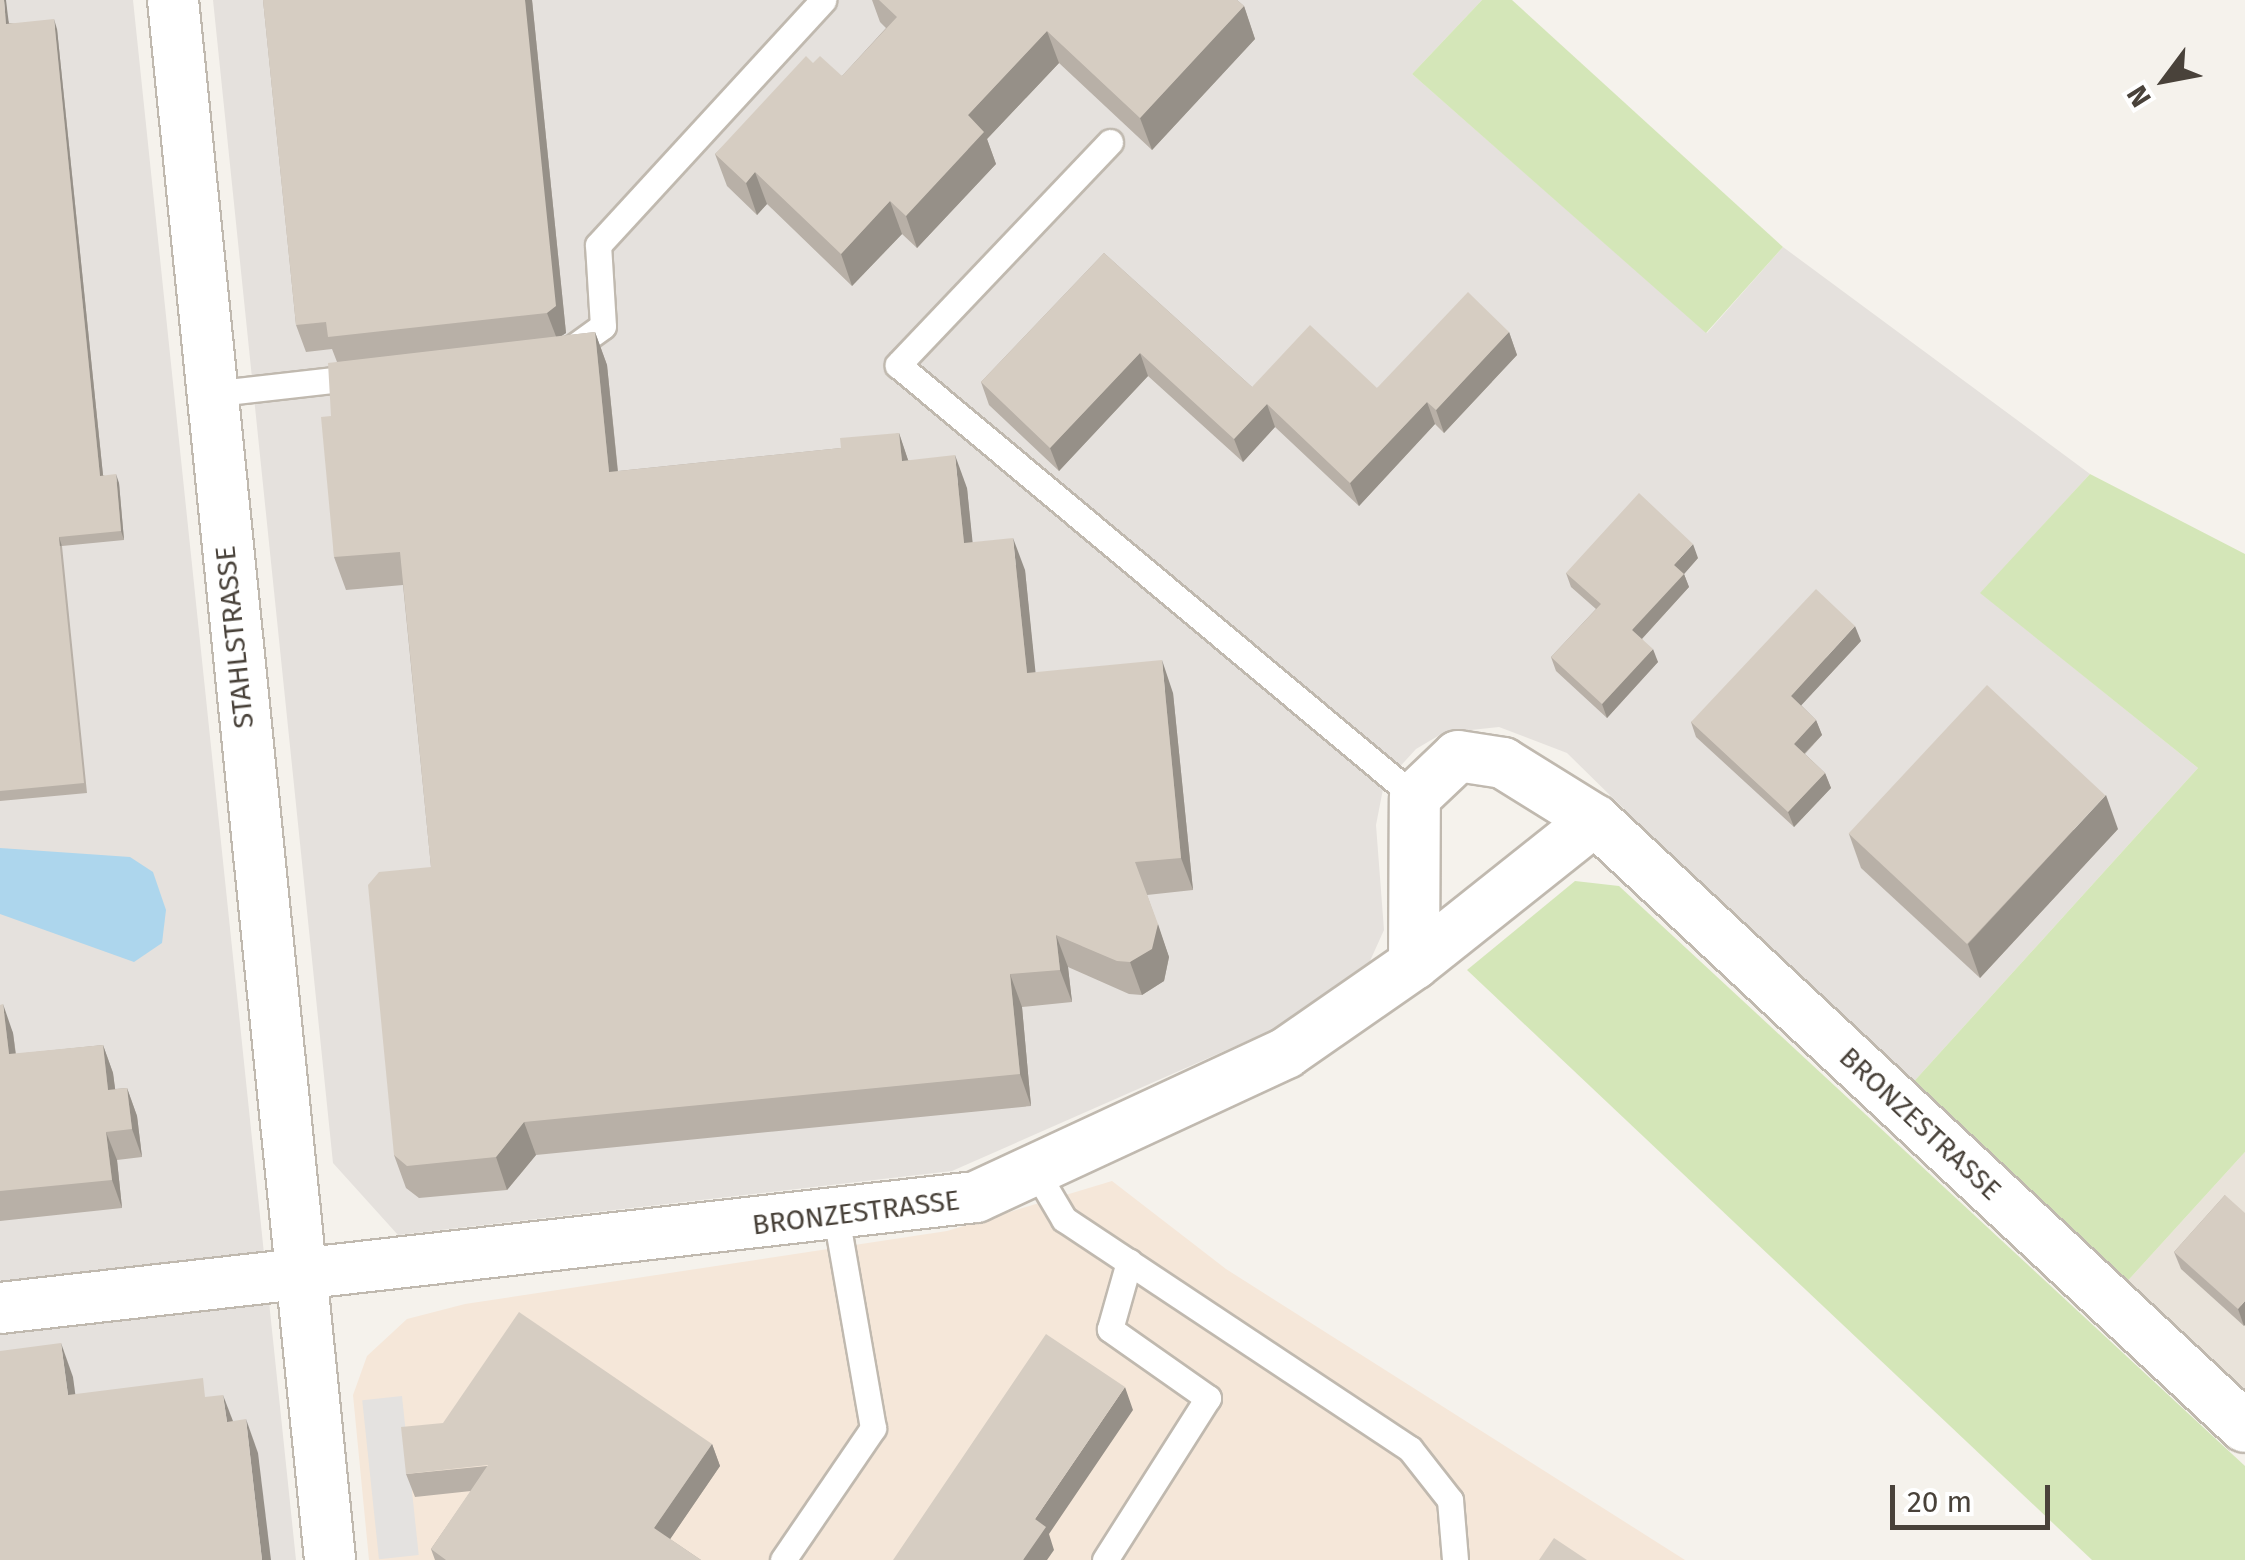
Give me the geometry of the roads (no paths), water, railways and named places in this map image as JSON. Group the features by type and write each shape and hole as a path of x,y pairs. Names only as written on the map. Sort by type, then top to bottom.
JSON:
{"street":[{"name":"STAHLSTRASSE","path":"173,0 330,1560"},
{"name":"BRONZESTRASSE","path":"1415,796 1458,756 1503,763 1595,820 2245,1427"},
{"path":"1414,964 1415,796"},
{"name":"BRONZESTRASSE","path":"301,1274 836,1217 976,1198 1286,1053 1414,964 1595,820"},
{"path":"0,1308 301,1274"}],"lane":[{"path":"544,357 563,355 602,326 598,245 823,0"},
{"path":"1110,142 898,365 1415,796"},
{"path":"210,394 386,374"},
{"path":"1035,1170 1064,1219 1410,1449 1450,1500 1455,1560"},
{"path":"783,1560 873,1428 836,1217"},
{"path":"1105,1560 1208,1398 1110,1329 1128,1262"}],"water":[{"path":"0,848 130,857 153,872 166,910 162,943 134,962 0,914"}]}
